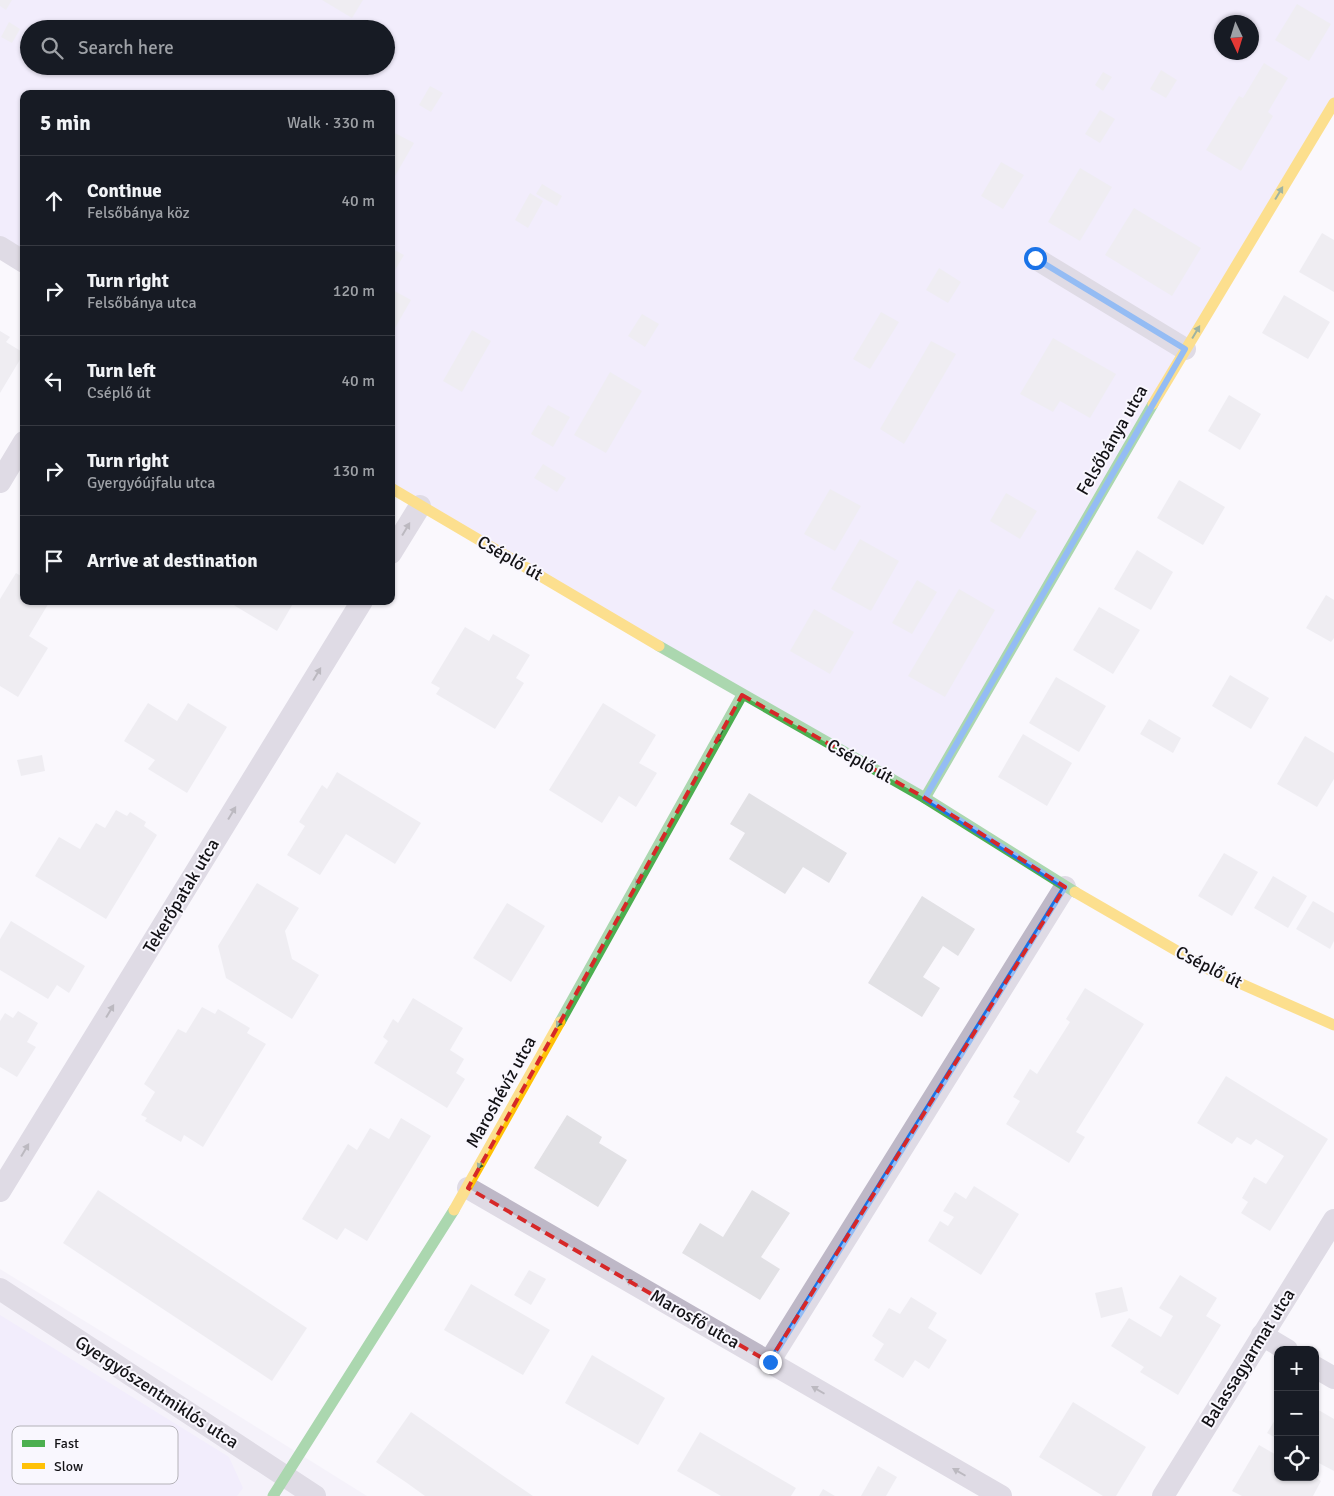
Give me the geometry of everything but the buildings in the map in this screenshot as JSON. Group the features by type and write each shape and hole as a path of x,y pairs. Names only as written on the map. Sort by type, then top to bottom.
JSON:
{"street":[{"name":"Felsőbánya utca","path":"925,798 1185,349 1334,103"},
{"path":"0,247 20,260"},
{"path":"1035,258 1185,349"},
{"path":"0,482 20,449"},
{"name":"Cséplő út","path":"395,490 742,695 925,798 1065,887 1210,970 1334,1025"},
{"path":"395,547 420,506"},
{"name":"Tekerőpatak utca","path":"0,1191 360,605"},
{"name":"Maroshévíz utca","path":"273,1496 468,1188 742,695"},
{"path":"770,1362 1065,887"},
{"name":"Marosfő utca","path":"468,1188 1001,1496"},
{"name":"Balassagyarmat utca","path":"1163,1496 1334,1220"},
{"name":"Gyergyószentmiklós utca","path":"0,1289 315,1496"},
{"path":"1262,1335 1280,1346"},
{"path":"1319,1369 1334,1378"}],"highlighted area":[{"path":"742,695 925,798 1065,887 769,1362 468,1188"}],"shaded area":[{"path":"0,0 1334,0 1334,103 925,798 395,490 395,90 20,90 20,260 0,247"},
{"path":"0,1269 367,1496 0,1496"},
{"path":"0,1315 229,1457 243,1488 237,1496 0,1496"}],"traffic: fast":[{"path":"925,798 1153,404"},
{"path":"659,646 925,798 1075,892"},
{"path":"560,1022 742,695"},
{"path":"273,1496 454,1210"}],"traffic: slow":[{"path":"1153,404 1334,103"},
{"path":"395,490 659,646"},
{"path":"1075,892 1210,970 1334,1025"},
{"path":"454,1210 560,1022"}],"route":[{"path":"770,1362 1065,887 925,798 1185,349 1035,258"}]}
